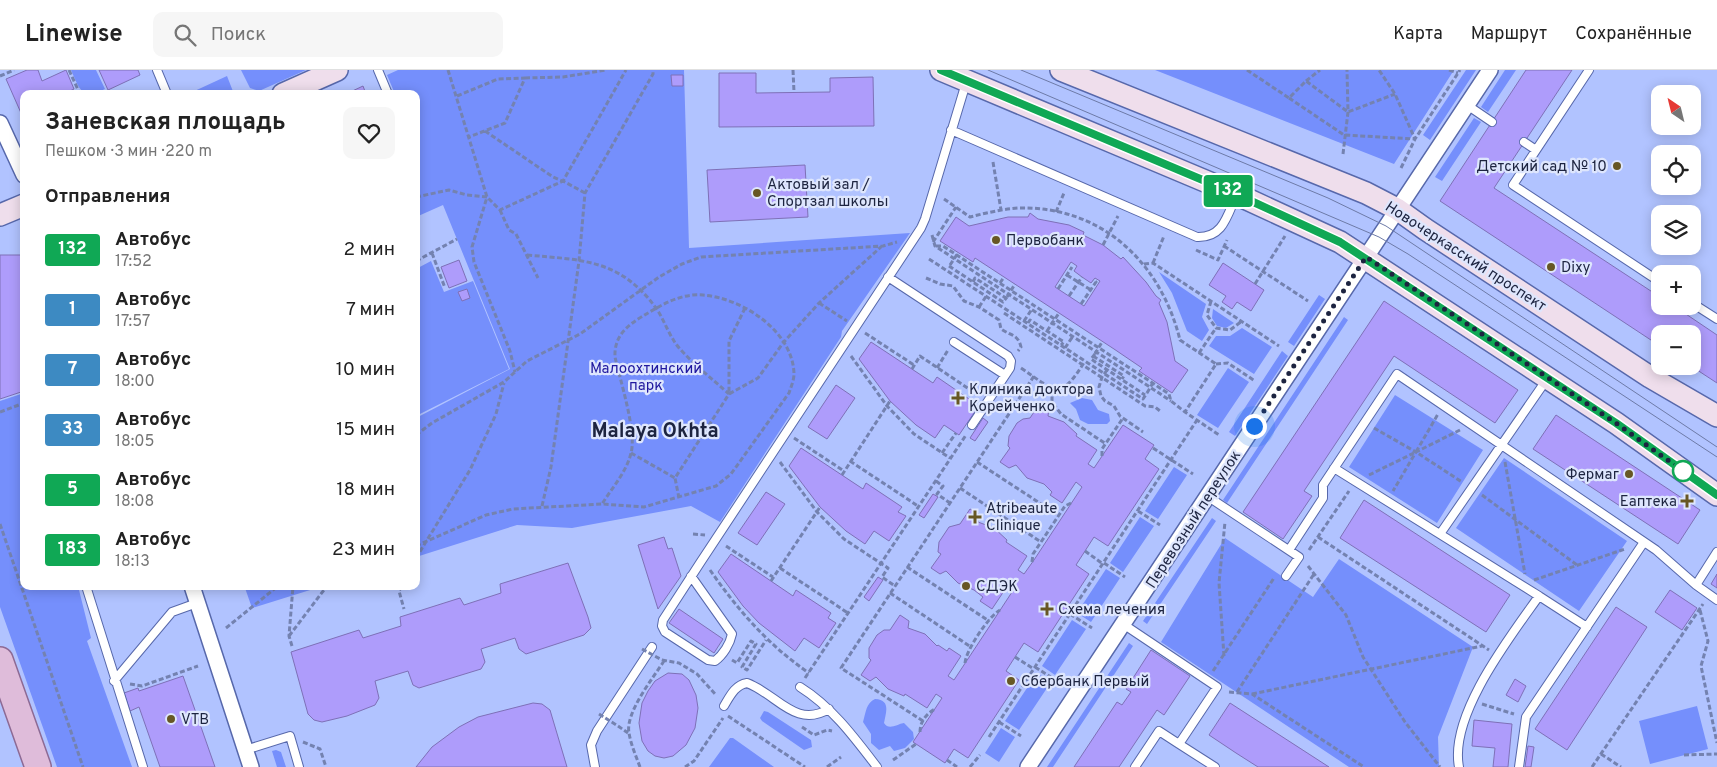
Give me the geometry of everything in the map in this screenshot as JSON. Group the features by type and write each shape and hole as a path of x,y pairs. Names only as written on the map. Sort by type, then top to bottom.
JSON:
{"main road":[{"path":"292,90 337,70"},
{"path":"941,70 1236,194 1340,242 1366,257 1616,423 1717,495"},
{"name":"Новочеркасский проспект","path":"1061,70 1366,193 1398,209 1425,229 1650,377 1717,416"},
{"path":"0,215 20,207"},
{"path":"0,660 38,767"}],"street":[{"name":"Перевозный переулок","path":"1028,767 1490,70"},
{"path":"0,123 20,166"},
{"path":"193,590 251,767"}],"lane":[{"path":"157,70 165,90"},
{"path":"378,70 386,90"},
{"path":"1589,70 1513,185 1651,276"},
{"path":"691,576 732,634 731,641 720,658 715,661 701,655 665,632 662,626 663,620 691,576 888,277 925,219 966,81"},
{"path":"1467,105 1492,122"},
{"path":"951,130 1198,238 1207,238 1222,228 1236,194"},
{"path":"1524,142 1536,150"},
{"path":"888,277 1008,356 1011,362 1010,368 972,425"},
{"path":"1701,309 1717,319"},
{"path":"954,342 1005,375"},
{"path":"1289,550 1323,498 1323,485 1398,374 1644,542 1717,600"},
{"path":"1440,534 1548,378"},
{"path":"1334,468 1587,627"},
{"path":"1207,496 1299,557 1286,576"},
{"path":"1518,767 1526,717 1644,542"},
{"path":"1696,585 1717,552"},
{"path":"87,590 114,681 143,767"},
{"path":"1460,767 1459,736 1472,701 1539,596"},
{"path":"114,681 172,612 197,603"},
{"path":"1123,624 1217,687 1179,744"},
{"path":"595,767 592,745 596,731 652,647"},
{"path":"724,706 735,689 740,684 746,682 798,714 809,716 829,709"},
{"path":"800,686 829,709 849,730 877,767"},
{"path":"1135,767 1159,731 1215,767"},
{"path":"245,750 290,736 300,767"}],"path":[{"path":"0,76 14,70"},
{"path":"69,70 78,90"},
{"path":"448,70 488,197 500,210 509,230 516,234 538,278"},
{"path":"457,96 498,78 563,76 606,70"},
{"path":"500,210 563,181 626,70"},
{"path":"542,506 551,467 566,341 579,261 585,193 653,74 653,70"},
{"path":"793,70 794,92"},
{"path":"1247,70 1344,135 1415,138"},
{"path":"1289,98 1320,70"},
{"path":"1343,154 1348,112 1347,70"},
{"path":"1379,70 1395,94 1415,138"},
{"path":"1401,168 1415,138 1459,71 1449,70"},
{"path":"469,137 505,123 526,78"},
{"path":"1306,81 1348,112"},
{"path":"1348,112 1395,94"},
{"path":"485,131 553,177 585,193"},
{"path":"993,162 1001,210"},
{"path":"420,195 449,190 467,195 488,197"},
{"path":"1056,212 1064,193"},
{"path":"488,197 472,247 474,262 510,352 515,372"},
{"path":"943,199 970,217 1001,210 1038,209 1075,217 1110,234 1144,264 1167,300 1180,340 1216,364 1228,363 1255,381"},
{"path":"932,243 956,207"},
{"path":"1103,246 1118,216"},
{"path":"1153,263 1164,236"},
{"path":"1255,284 1285,236"},
{"path":"420,259 457,239"},
{"path":"420,432 432,423 504,382 528,361 598,322 682,264 701,257 883,246 900,241"},
{"path":"679,498 675,478 729,394 758,378 783,343 819,303 883,246"},
{"path":"1171,401 1168,394 1110,355 1090,345 1073,336 1054,321 1032,309 1017,297 1000,283 943,246 935,246 1017,297 1054,321 1090,345 1171,401 1185,412 1220,435"},
{"path":"1224,246 1308,301"},
{"path":"947,270 958,252"},
{"path":"432,253 445,288"},
{"path":"527,255 579,261 610,268 628,277 642,290 656,308 674,342 729,394"},
{"path":"929,259 1003,302 1015,284"},
{"path":"1144,264 1153,263 1279,346"},
{"path":"950,265 973,282 1005,311 1063,347 1084,363"},
{"path":"1058,289 1072,267"},
{"path":"1067,274 1090,290"},
{"path":"1000,283 1004,277"},
{"path":"1069,296 1082,277"},
{"path":"926,278 944,285 953,286 964,301 980,307 999,320 1001,329 1012,333 1019,340 1021,347 1011,362 1052,389 1062,389 1069,385 1084,363"},
{"path":"973,282 975,278 1006,298"},
{"path":"1081,304 1096,282 1093,280"},
{"path":"1017,297 1022,289"},
{"path":"420,544 486,515 542,506 602,504 644,507 679,498 725,481 789,393 794,377 793,363 772,327 745,308 724,299 703,295 682,297 656,308 626,328 618,337 614,347 630,424 631,453 620,477 602,504"},
{"path":"980,307 988,295"},
{"path":"1211,301 1208,315 1216,328"},
{"path":"819,303 839,316"},
{"path":"729,394 729,341 745,308"},
{"path":"1026,322 1032,309"},
{"path":"999,320 1005,311"},
{"path":"1005,311 1026,322 1084,363 1143,399 1154,381"},
{"path":"1044,335 1058,313"},
{"path":"1216,328 1230,330 1242,321"},
{"path":"1199,352 1216,328"},
{"path":"1063,347 1073,336"},
{"path":"1090,345 1095,337"},
{"path":"873,338 913,367 920,356 980,396 976,402"},
{"path":"937,368 954,342"},
{"path":"1102,342 1091,359 1146,394"},
{"path":"1110,355 1114,349"},
{"path":"1094,355 1124,376 1122,379"},
{"path":"855,363 887,406 914,434 950,458"},
{"path":"1185,412 1216,364"},
{"path":"1107,370 1099,387 1101,396 1105,401 1114,406 1123,418 1143,432"},
{"path":"1103,375 1145,406 1155,407 1160,411"},
{"path":"922,721 841,668 1034,376"},
{"path":"420,550 470,470 496,414 504,382"},
{"path":"1052,389 1052,402 1061,414 1106,444"},
{"path":"803,444 843,473 890,401"},
{"path":"0,412 20,404"},
{"path":"1102,456 1102,449 1120,426 1123,418"},
{"path":"989,737 1198,420"},
{"path":"1365,422 1472,488 1577,565"},
{"path":"1387,501 1416,452 1471,424"},
{"path":"800,686 972,425"},
{"path":"942,453 956,433"},
{"path":"1502,445 1527,582 1644,542"},
{"path":"1153,448 1193,474"},
{"path":"631,453 675,478"},
{"path":"850,461 918,506"},
{"path":"977,462 1058,515"},
{"path":"785,469 817,512 844,539 888,568 882,577 895,586"},
{"path":"935,481 942,486 937,494 950,503"},
{"path":"960,488 1041,542"},
{"path":"1032,562 1033,554 1052,529 1058,515 1065,506 1071,503"},
{"path":"733,550 772,579 820,507"},
{"path":"1224,656 1219,583 1227,509"},
{"path":"1138,511 1160,525"},
{"path":"0,524 20,583"},
{"path":"1318,537 1499,656"},
{"path":"1085,551 1126,577"},
{"path":"703,559 746,618 766,640 809,673"},
{"path":"1306,564 1346,615 1371,669 1404,722 1440,767"},
{"path":"907,567 989,621"},
{"path":"780,568 848,613"},
{"path":"1207,680 1279,570 1286,576"},
{"path":"1237,692 1314,574"},
{"path":"23,590 83,767"},
{"path":"226,628 273,590"},
{"path":"292,646 289,636 293,590"},
{"path":"289,636 324,590"},
{"path":"400,590 404,609"},
{"path":"890,593 972,647"},
{"path":"1592,767 1709,595"},
{"path":"1700,609 1708,641 1701,666 1717,743"},
{"path":"965,663 966,656 982,635 994,613 1000,610"},
{"path":"746,618 750,614"},
{"path":"1070,614 1092,628"},
{"path":"736,653 732,660 737,664 751,641 756,644 742,667 747,670 766,640"},
{"path":"1217,687 1223,691 1252,694 1482,646"},
{"path":"642,649 663,660 679,663 697,674 713,690 724,706"},
{"path":"1015,657 1057,681"},
{"path":"640,767 628,733 629,723 641,696 663,660"},
{"path":"142,686 198,666"},
{"path":"1252,694 1364,767"},
{"path":"1472,701 1526,717"},
{"path":"626,709 633,714"},
{"path":"920,732 922,721 928,713 935,709"},
{"path":"599,714 628,733"},
{"path":"685,767 694,761 725,714 805,767"},
{"path":"999,722 1021,736"},
{"path":"799,725 814,735 827,730 836,731"},
{"path":"290,736 320,748 326,767"},
{"path":"893,760 916,744"},
{"path":"1601,754 1621,767"},
{"path":"1684,755 1717,754"},
{"path":"970,767 980,755"},
{"path":"827,767 841,757"},
{"path":"947,760 957,767"}],"green space":[{"path":"71,70 96,70 105,89 81,90"},
{"path":"241,70 306,70 261,90 250,88"},
{"name":"Малоохтинский парк","path":"398,70 684,70 689,248 910,233 842,331 841,337 720,522 691,506 572,528 517,525 420,556 420,416 510,369 443,205 420,215 420,90 393,90 387,75"},
{"path":"1155,70 1454,70 1394,164"},
{"path":"1466,70 1476,70 1430,140 1423,135"},
{"path":"1505,70 1516,70 1488,112 1481,107"},
{"path":"227,76 232,90 197,90"},
{"path":"1474,118 1481,122 1442,181 1435,177"},
{"path":"431,261 444,292 473,281 509,369 420,414 420,267"},
{"path":"1159,272 1206,304 1202,317 1209,330 1202,341 1187,331 1172,293"},
{"path":"1319,295 1325,299 1294,346 1288,342"},
{"path":"1213,309 1234,323 1226,328 1217,326 1212,318"},
{"path":"1344,317 1348,320 1227,503 1223,500"},
{"path":"1242,328 1272,347 1254,374 1209,346 1216,336 1230,336"},
{"path":"1282,351 1288,356 1235,436 1229,432"},
{"path":"1228,368 1249,382 1218,428 1197,415"},
{"path":"20,394 20,590 79,590 91,638 87,641 132,767 57,767 0,607 0,401"},
{"path":"1395,395 1483,450 1437,523 1349,467"},
{"path":"1082,398 1092,400 1098,410 1109,414 1110,421 1107,424 1088,424 1080,420 1076,409 1070,403"},
{"path":"1504,458 1627,541 1579,611 1456,528"},
{"path":"1174,467 1187,475 1158,519 1145,511"},
{"path":"1140,517 1154,526 1123,572 1110,563"},
{"path":"1212,518 1216,521 1147,624 1143,621"},
{"path":"1225,538 1313,597 1339,559 1473,647 1438,737 1439,767 1349,767 1161,642"},
{"path":"1106,569 1120,578 1091,622 1077,613"},
{"path":"246,590 310,590 252,608"},
{"path":"1072,620 1086,629 1055,675 1042,666"},
{"path":"1129,643 1133,646 1053,767 1047,767"},
{"path":"1037,673 1051,682 1019,730 1005,721"},
{"path":"875,699 885,704 884,723 888,727 904,723 913,732 914,739 905,748 894,751 890,746 879,750 871,743 871,734 863,722 868,705"},
{"path":"1697,706 1708,749 1650,764 1639,721"},
{"path":"764,711 811,740 812,747 804,750 762,721 760,718"},
{"path":"1001,728 1015,737 999,762 985,753"},
{"path":"730,738 733,738 774,767 709,767"},
{"path":"272,751 281,752 286,767 277,767"}],"building":[{"path":"27,70 38,70 42,81 66,70 74,89 20,90 20,111 6,79"},
{"path":"99,70 138,70 140,75 108,90"},
{"path":"1526,70 1572,70 1494,188 1651,291 1651,315 1687,315 1717,335 1717,383 1701,373 1701,325 1651,325 1651,340 1440,201"},
{"path":"719,73 756,73 756,93 830,92 830,78 873,77 874,126 719,127"},
{"path":"671,75 683,75 683,86 672,86"},
{"path":"363,86 364,90 354,90"},
{"name":"Актовый зал / Спортзал школы","path":"805,165 808,217 710,222 707,170"},
{"path":"1030,213 1038,219 1069,225 1084,232 1083,235 1103,245 1121,259 1123,257 1161,300 1159,303 1167,322 1175,361 1188,370 1172,393 1139,371 1142,368 1114,349 975,258 973,262 940,241 956,217 969,226 1008,217 1028,217","holes":["1071,262 1077,266 1074,271 1091,283 1095,278 1100,281 1084,306 1055,287"]},
{"path":"0,255 20,255 20,392 0,399"},
{"path":"459,260 467,281 449,288 441,267"},
{"path":"1223,263 1264,290 1251,311 1237,302 1232,309 1222,302 1226,296 1209,285"},
{"path":"467,289 470,298 462,301 458,292"},
{"path":"1384,301 1518,390 1495,423 1394,356 1304,491 1312,496 1283,539 1243,512"},
{"path":"871,342 933,383 937,377 972,401 969,405 976,410 959,435 944,425 935,438 916,425 890,401 859,359"},
{"path":"836,385 855,398 827,439 808,427"},
{"path":"1040,403 1049,409 1048,416 1064,422 1077,434 1076,436 1097,450 1088,464 1094,468 1123,425 1154,445 1145,459 1159,469 1108,546 1094,537 1076,565 1089,574 1038,652 1024,643 1006,671 1019,680 968,758 954,749 945,763 913,742 942,698 936,694 927,708 905,694 904,696 888,689 876,677 870,681 861,675 871,660 869,658 869,648 877,635 884,630 890,630 900,615 909,621 908,628 925,634 937,646 947,651 949,648 961,656 948,676 954,680 995,618 1012,592 1006,588 992,609 980,601 983,597 974,590 958,583 946,571 940,574 931,568 941,554 938,552 939,542 949,527 960,524 970,509 979,514 978,522 994,528 1007,540 1006,542 1027,556 1018,570 1024,574 1034,560 1082,487 1076,482 1062,503 1050,495 1052,492 1044,484 1027,478 1016,465 1009,468 1000,462 1010,448 1008,446 1009,436 1017,423 1023,419 1030,418"},
{"path":"1556,415 1700,510 1678,544 1533,449"},
{"path":"983,418 988,422 975,441 970,438"},
{"path":"801,448 863,489 866,483 902,507 898,512 906,516 889,541 874,531 865,544 846,531 820,507 789,466"},
{"path":"766,492 785,504 757,545 738,533"},
{"path":"933,494 938,497 924,518 919,515"},
{"path":"1364,500 1510,595 1486,632 1340,538"},
{"path":"664,537 668,549 672,548 681,576 658,609 638,545"},
{"path":"731,554 793,596 796,590 831,613 828,618 836,623 819,648 804,638 795,651 759,623 743,606 718,572"},
{"path":"568,563 591,628 584,635 526,654 519,649 515,638 481,649 485,662 481,669 419,688 413,685 408,671 375,681 379,698 375,705 347,716 322,722 314,720 308,714 291,652 359,630 363,638 401,626 400,617 460,598 464,605 501,593 500,584"},
{"path":"1717,574 1717,588 1711,584"},
{"path":"878,577 883,580 869,601 864,597"},
{"path":"1670,590 1697,608 1682,630 1655,612"},
{"path":"1616,607 1647,627 1567,750 1535,729"},
{"path":"679,609 723,639 714,653 669,623"},
{"path":"1151,650 1190,676 1164,715 1157,710 1119,767 1074,767 1117,702 1122,705 1131,692 1126,689"},
{"path":"668,673 682,674 689,680 696,695 698,708 695,728 686,745 673,756 664,758 655,756 648,751 642,741 639,723 642,703 648,691 655,681"},
{"name":"VTB","path":"183,676 215,767 160,767 139,707 130,711 124,693 138,688 139,691"},
{"path":"1515,679 1526,686 1518,702 1506,695"},
{"path":"533,703 542,704 550,710 567,767 416,767 432,747 459,727 478,717"},
{"path":"1230,703 1329,767 1258,767 1236,753 1209,735"},
{"path":"1474,720 1512,724 1508,767 1493,767 1495,748 1472,746"},
{"path":"1528,746 1534,747 1531,767 1525,767"}],"tram line":[{"path":"988,70 1379,237 1408,254 1717,457"},
{"path":"1021,70 1328,198 1386,226 1717,447"}],"bus line":[{"name":"132","path":"941,70 1236,194 1340,242 1366,257 1616,423 1717,495"}],"place":[{"name":"Детский сад № 10","path":"1617,166"},
{"name":"Актовый зал / Спортзал школы","path":"757,193"},
{"name":"Первобанк","path":"996,240"},
{"name":"Dixy","path":"1551,267"},
{"name":"Клиника доктора Корейченко","path":"958,398"},
{"name":"Фермаг","path":"1629,474"},
{"name":"Еаптека","path":"1687,501"},
{"name":"Atribeaute Clinique","path":"975,517"},
{"name":"СДЭК","path":"966,586"},
{"name":"Схема лечения","path":"1047,609"},
{"name":"Сбербанк Первый","path":"1011,681"},
{"name":"VTB","path":"171,719"}],"district":[{"name":"Malaya Okhta","path":"655,430"}],"route":[{"path":"1254,426 1366,257 1616,423 1683,471"}]}
